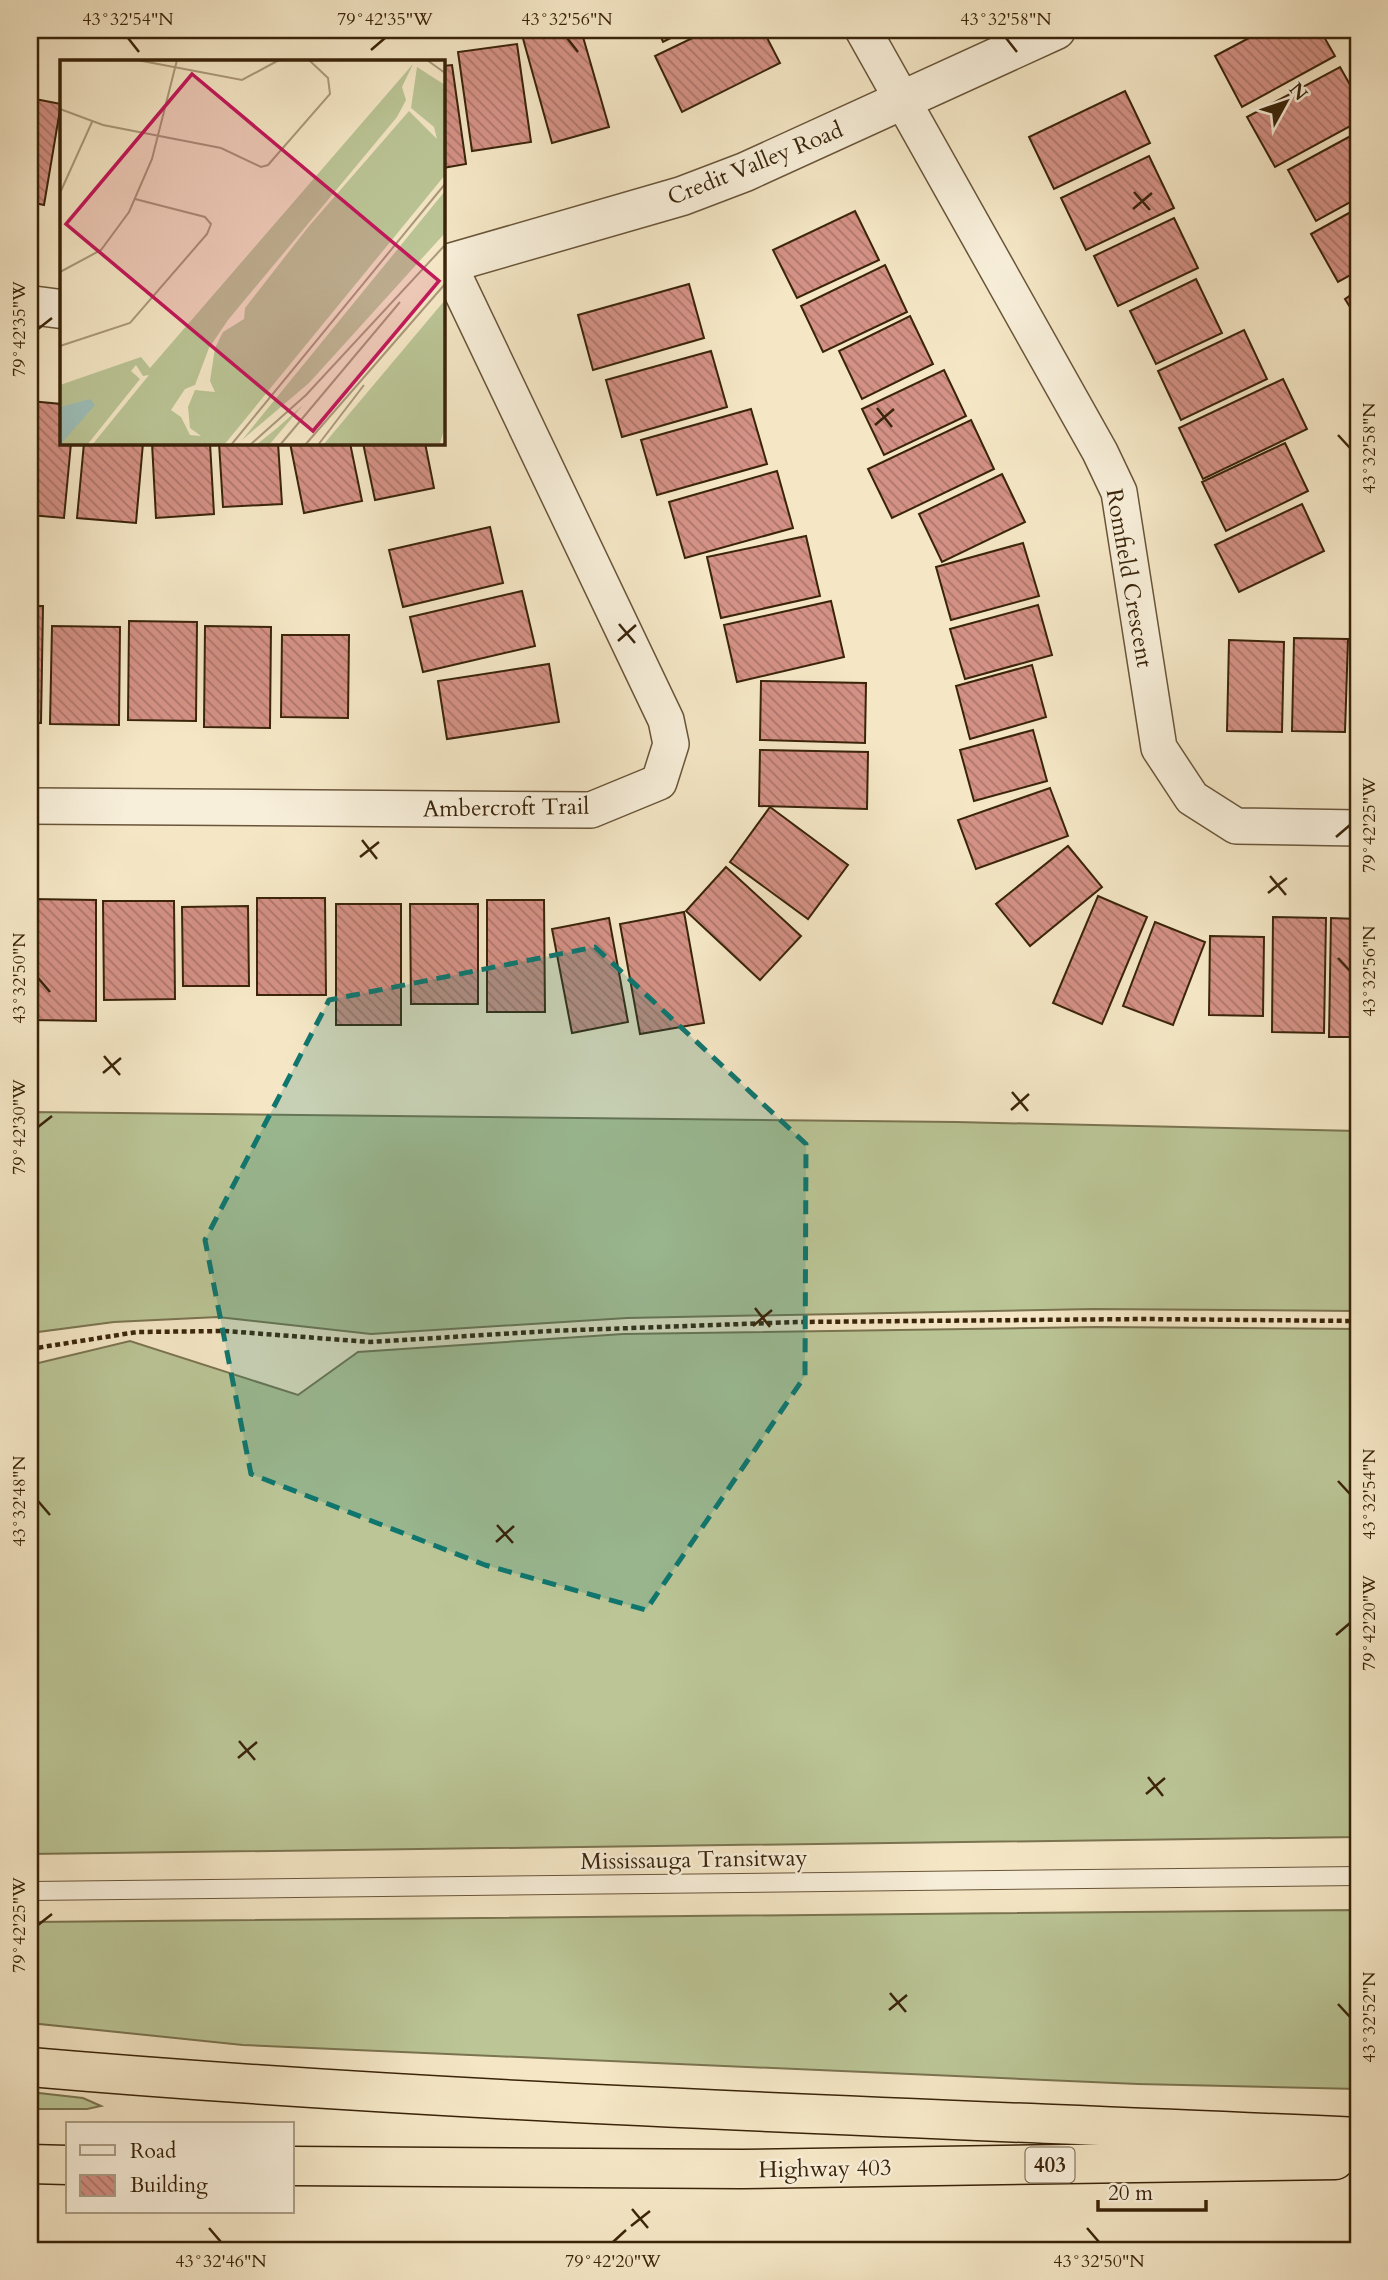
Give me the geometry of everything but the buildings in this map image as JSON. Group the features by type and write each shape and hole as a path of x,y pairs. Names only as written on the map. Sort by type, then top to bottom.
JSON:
{"highway":[{"path":"30,2067 216,2082 522,2100 1358,2137"},
{"name":"Highway 403","path":"294,2166 742,2169 1358,2160"},
{"path":"30,2164 66,2165"}],"street":[{"name":"Romfield Crescent","path":"863,30 1100,452 1119,492 1159,748 1192,798 1236,826 1358,828"},
{"name":"Credit Valley Road","path":"445,264 682,196 745,172 1056,30"},
{"name":"Ambercroft Trail","path":"30,806 591,810 659,782 671,744 666,720 445,264"},
{"path":"30,305 60,309"}],"lane":[{"name":"Mississauga Transitway","path":"30,1891 1358,1876"}],"path":[{"path":"30,1349 137,1332 225,1331 370,1342 549,1331 797,1322 1144,1319 1358,1321"}],"highlighted area":[{"path":"595,947 806,1144 805,1376 646,1610 485,1565 251,1474 205,1240 329,1000"}],"green space":[{"path":"30,1112 956,1122 1358,1131 1358,1311 1094,1309 627,1318 371,1334 218,1317 114,1322 30,1333"},
{"path":"1097,1327 1358,1329 1358,1837 30,1854 30,1365 130,1341 298,1395 358,1352 623,1334"},
{"path":"1358,1910 1358,2089 1138,2084 243,2045 30,2023 30,1922"},
{"path":"30,2092 83,2098 101,2106 87,2109 30,2109"}]}
